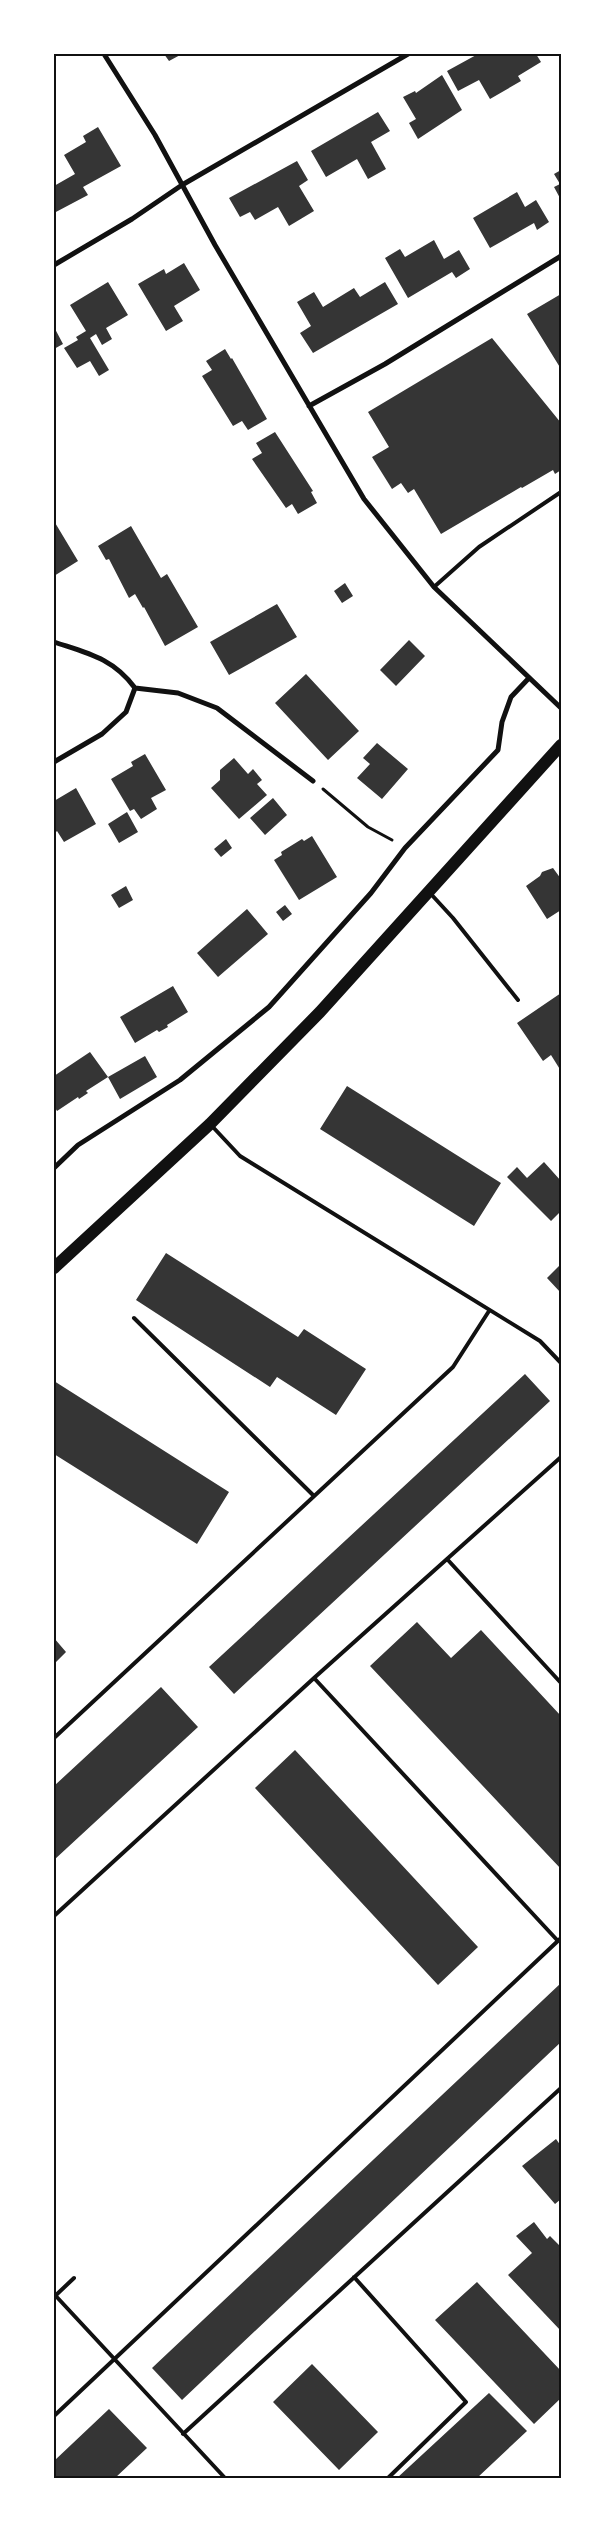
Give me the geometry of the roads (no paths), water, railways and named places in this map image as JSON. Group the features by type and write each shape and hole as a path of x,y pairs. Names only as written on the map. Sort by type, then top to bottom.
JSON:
{"main road":[{"path":"54,1268 210,1124 320,1012 430,893 561,745"}],"street":[{"path":"104,54 155,135 182,186 364,499 434,587 561,708"},
{"path":"54,265 132,219 182,186 408,54"},
{"path":"309,406 385,364 561,256"},
{"path":"54,642 92,654 123,672 135,688 178,692 217,708 313,781"},
{"path":"54,1168 78,1145 180,1080 270,1007 371,893 405,848 498,750 502,722 511,697 529,678"},
{"path":"54,762 102,734 126,712 135,688"}],"lane":[{"path":"434,587 479,547 561,492"},
{"path":"430,893 453,918 518,1000"},
{"path":"210,1124 240,1156 540,1341 561,1363"},
{"path":"54,1738 453,1367 489,1311"},
{"path":"134,1318 314,1496"},
{"path":"54,1916 314,1678 561,1457"},
{"path":"447,1559 561,1682"},
{"path":"54,2416 560,1940 314,1678"},
{"path":"183,2434 561,2088"},
{"path":"354,2277 466,2402 388,2478"},
{"path":"74,2278 55,2295 225,2478"}]}
